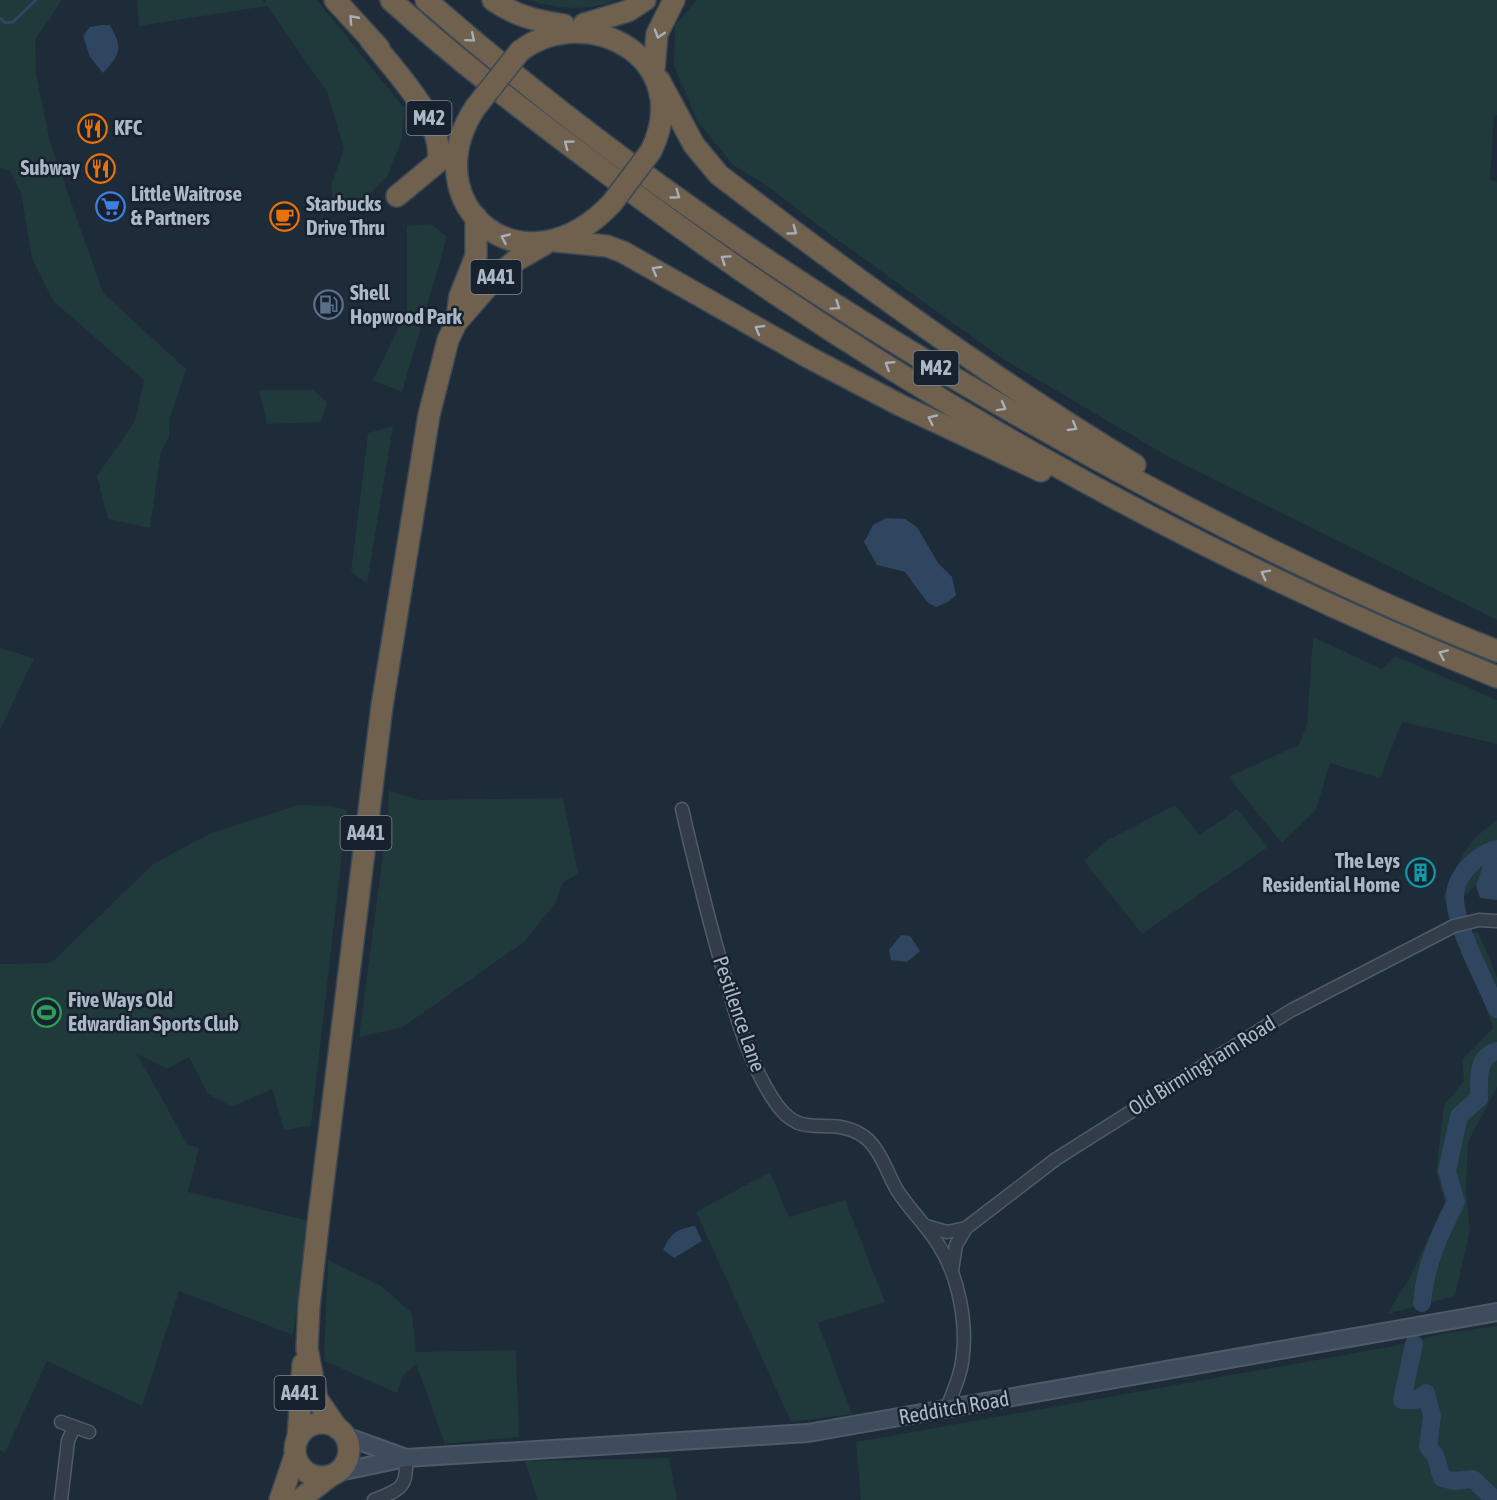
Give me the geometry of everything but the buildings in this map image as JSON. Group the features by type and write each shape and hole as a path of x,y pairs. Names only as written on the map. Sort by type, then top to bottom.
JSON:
{"highway":[{"name":"M42","path":"335,0 438,108 450,128 457,149"},
{"name":"M42","path":"391,0 547,128 699,241 786,300 924,387 1120,501 1317,600 1497,677"},
{"name":"M42","path":"426,0 473,41 608,146 861,323 984,397 1247,539 1412,617 1497,651"},
{"path":"493,0 511,13 536,21 573,25 615,32 633,44 656,75 662,92 662,116 651,151 612,203 580,230 551,242 529,245 511,241 491,231 476,217 459,182 457,149 461,133 475,108 520,51 536,37 573,25 628,11 645,0"},
{"path":"656,75 657,34 674,0"},
{"name":"M42","path":"370,39 429,116 438,137 438,162 397,196"},
{"name":"M42","path":"656,75 694,145 719,175 938,338 1040,407 1181,493 1247,539"},
{"name":"A441","path":"456,323 460,296 477,256 476,217"},
{"name":"M42","path":"551,242 600,245 623,252 810,358 900,405 1056,478 1120,501"},
{"name":"A441","path":"280,1500 297,1447 301,1371 307,1349 317,1227 382,706 429,415 448,340 456,323 496,277 515,261 551,242"},
{"name":"A441","path":"307,1349 317,1399 341,1432"},
{"path":"317,1424 328,1424 341,1432 350,1449 346,1463 334,1474 319,1477 307,1473 297,1447 304,1430 317,1424"},
{"name":"Redditch Road","path":"299,1500 334,1474"}],"main road":[{"name":"Redditch Road","path":"334,1474 406,1458 808,1433 1497,1312"},
{"name":"Redditch Road","path":"341,1432 406,1458"}],"street":[{"name":"Pestilence Lane","path":"682,809 711,928 734,1007 746,1044 771,1096 787,1118 796,1123 852,1130 863,1135 879,1156 899,1193 926,1226 952,1270"},
{"name":"Old Birmingham Road","path":"952,1270 956,1245 966,1228 1056,1159 1290,1011 1454,926 1468,921 1497,921"},
{"path":"926,1226 947,1232 966,1228"},
{"path":"946,1410 962,1366 964,1348 961,1309 952,1270"},
{"path":"61,1422 89,1432"},
{"path":"61,1500 68,1441 74,1427"},
{"path":"374,1500 399,1489 407,1479 406,1458"}],"green space":[{"path":"0,0 62,0 35,40 36,74 50,142 103,293 186,369 170,417 169,437 161,451 150,528 108,519 97,476 135,421 144,380 53,301 32,259 21,193 10,171 0,168"},
{"path":"137,0 262,0 265,3 266,0 317,0 405,109 401,141 388,175 353,212 334,211 331,186 344,149 327,92 267,6 139,26"},
{"path":"529,0 616,0 606,4 573,8"},
{"path":"697,0 1497,0 1497,115 1494,117 1490,179 1497,182 1497,620 1167,456 1003,359 824,230 770,188 733,165 698,122 674,66 675,25"},
{"path":"431,224 447,237 402,392 373,380 407,310 407,226"},
{"path":"259,390 313,390 327,402 321,422 267,424"},
{"path":"393,426 367,583 351,572 368,433"},
{"path":"1313,637 1382,669 1395,656 1497,700 1497,744 1402,722 1380,778 1330,763 1316,810 1282,843 1228,777 1299,745 1307,724"},
{"path":"0,648 34,658 0,730"},
{"path":"389,791 420,800 563,798 578,873 563,883 556,902 524,942 403,1027 359,1037 388,816"},
{"path":"299,805 331,806 347,810 311,1126 284,1130 272,1089 232,1107 208,1094 189,1057 167,1069 137,1054 187,1144 199,1148 188,1192 310,1221 293,1335 179,1291 142,1406 47,1361 5,1453 0,1450 0,964 51,963 153,864 211,833"},
{"path":"1175,805 1200,835 1237,809 1268,847 1142,934 1084,861 1106,841"},
{"path":"1497,820 1497,865 1450,910 1443,898 1463,854 1476,837"},
{"path":"1478,931 1497,977 1497,1087 1468,1142 1466,1190 1470,1230 1455,1296 1387,1314 1409,1279 1445,1202 1436,1171 1444,1105 1464,1081 1462,1060 1493,1028 1460,937"},
{"path":"770,1172 789,1217 845,1200 885,1302 818,1323 852,1414 791,1422 696,1212"},
{"path":"328,1260 381,1286 412,1313 416,1352 516,1350 519,1437 445,1444 416,1364 404,1374 397,1393 324,1361"},
{"path":"1497,1326 1497,1500 861,1500 856,1442 1394,1346 1442,1334"},
{"path":"669,1458 677,1500 538,1500 525,1461"}],"water":[{"path":"110,25 118,45 117,55 103,73 90,57 83,36 90,27"},
{"path":"886,518 905,519 917,527 938,563 952,577 956,595 948,602 936,607 928,603 905,572 877,565 864,542 873,525"},
{"path":"1497,858 1497,900 1480,898 1476,886 1484,863"},
{"path":"901,935 910,936 920,951 907,962 891,960 889,950"},
{"path":"695,1226 702,1241 674,1258 663,1250 675,1233"}],"waterway":[{"path":"0,18 5,23 13,22 36,0"},
{"path":"1497,849 1483,855 1464,872 1455,894 1464,936 1497,1009"},
{"path":"1422,1303 1426,1276 1434,1251 1456,1202 1447,1171 1459,1116 1479,1098 1479,1077 1482,1064 1485,1058 1497,1051"},
{"path":"1414,1344 1402,1400 1416,1400 1426,1393 1432,1416 1428,1447 1435,1455 1442,1478 1454,1481 1473,1479 1495,1500"}],"place":[{"name":"KFC","path":"93,128"},
{"name":"Subway","path":"101,168"},
{"name":"Little Waitrose & Partners","path":"110,206"},
{"name":"Starbucks Drive Thru","path":"285,216"},
{"name":"Shell Hopwood Park","path":"329,305"},
{"name":"The Leys Residential Home","path":"1421,873"},
{"name":"Five Ways Old Edwardian Sports Club","path":"47,1012"}]}
